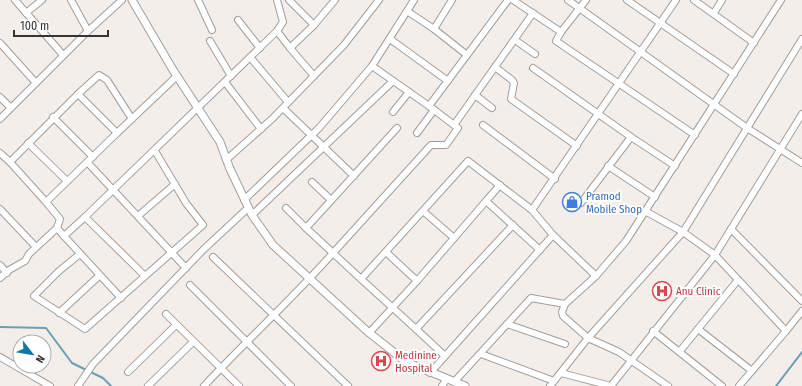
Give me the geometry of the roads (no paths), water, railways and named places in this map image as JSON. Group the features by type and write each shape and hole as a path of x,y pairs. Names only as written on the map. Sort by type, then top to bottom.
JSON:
{"street":[{"path":"15,0 63,56"},
{"path":"26,13 42,0"},
{"path":"71,0 88,31"},
{"path":"0,119 88,31 122,0"},
{"path":"132,0 177,76 220,142 226,160 250,212 273,245 309,280 369,333 406,362 446,380 465,386"},
{"path":"198,0 212,30"},
{"path":"64,236 155,151 277,31 282,22 277,0"},
{"path":"280,10 289,0 314,25"},
{"path":"290,48 314,25 335,0"},
{"path":"226,160 283,108 344,45 379,0"},
{"path":"244,200 311,135 372,66 414,0"},
{"path":"434,29 452,0"},
{"path":"417,133 448,81 508,0"},
{"path":"513,0 561,32"},
{"path":"568,0 747,128 802,163"},
{"path":"586,0 579,7 556,40 695,135"},
{"path":"627,0 734,74"},
{"path":"532,210 555,179 676,0"},
{"path":"694,0 754,43"},
{"path":"714,13 722,0"},
{"path":"668,386 619,352 588,338 563,316 562,312 565,304 596,276 626,241 781,0"},
{"path":"407,11 434,29 467,56"},
{"path":"454,125 533,13"},
{"path":"238,20 260,48"},
{"path":"277,31 314,76"},
{"path":"390,39 448,81"},
{"path":"481,354 552,383 588,338 683,232 802,39"},
{"path":"515,40 535,54"},
{"path":"210,41 231,76"},
{"path":"0,43 36,83"},
{"path":"250,57 288,102"},
{"path":"204,386 246,341 309,280 432,145 446,145 458,128 372,66"},
{"path":"495,67 514,83 511,99 577,146"},
{"path":"533,68 630,137 675,166"},
{"path":"10,162 53,117 99,75 107,80 132,119"},
{"path":"46,202 177,76"},
{"path":"78,386 93,364 186,268 324,147 392,81"},
{"path":"225,82 261,129"},
{"path":"392,112 409,92"},
{"path":"78,94 117,134"},
{"path":"475,95 492,108"},
{"path":"0,97 11,108"},
{"path":"283,108 354,176"},
{"path":"53,117 93,157"},
{"path":"561,373 611,386 653,331 715,255 801,117"},
{"path":"483,125 555,179"},
{"path":"306,228 397,128"},
{"path":"581,203 630,137"},
{"path":"28,143 67,181"},
{"path":"80,254 59,271 34,296 85,329 202,225 155,151"},
{"path":"0,153 10,162 60,219 57,228 36,247 25,261 9,270 0,278"},
{"path":"361,280 468,161 532,210 553,236 596,276"},
{"path":"88,162 186,268"},
{"path":"608,166 654,196"},
{"path":"312,182 331,200"},
{"path":"138,216 175,184"},
{"path":"369,333 417,281 500,185"},
{"path":"486,201 540,250"},
{"path":"286,208 361,280 445,356"},
{"path":"0,209 36,247"},
{"path":"423,211 454,238"},
{"path":"645,211 683,232 715,255 786,331"},
{"path":"85,217 145,276"},
{"path":"416,329 513,225"},
{"path":"57,228 99,276 121,298"},
{"path":"731,229 802,301"},
{"path":"430,373 553,236"},
{"path":"386,252 417,281"},
{"path":"213,257 274,313 348,386"},
{"path":"0,265 7,273"},
{"path":"59,313 99,276"},
{"path":"680,351 738,280"},
{"path":"190,285 291,386"},
{"path":"454,382 531,298 565,304"},
{"path":"739,386 802,311"},
{"path":"166,314 239,386"},
{"path":"508,324 565,344"},
{"path":"128,372 176,325"},
{"path":"698,329 752,371"},
{"path":"653,331 722,386"},
{"path":"148,386 193,342"},
{"path":"0,357 50,386"},
{"path":"442,386 446,380"}],"waterway":[{"path":"0,327 46,328 72,363 103,378 111,386"},
{"path":"776,386 802,352"}],"place":[{"name":"Pramod Mobile Shop","path":"572,202"},
{"name":"Anu Clinic","path":"662,291"},
{"name":"Medinine Hospital","path":"381,361"}]}
